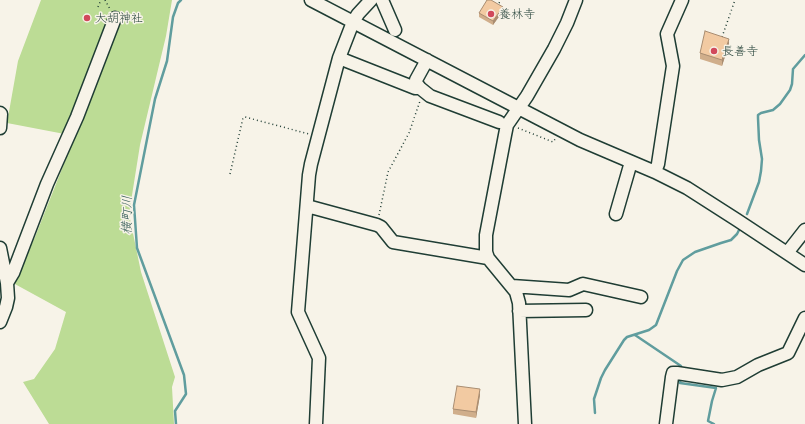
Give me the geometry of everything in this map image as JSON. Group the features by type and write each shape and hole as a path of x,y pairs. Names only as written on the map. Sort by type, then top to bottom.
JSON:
{"street":[{"path":"311,0 560,130 687,188 805,265"},
{"path":"316,424 319,358 298,312 309,175 339,58 353,22 371,0"},
{"path":"382,0 395,30"},
{"path":"525,424 519,311 516,292 488,258 485,245 486,235 504,135 508,125 527,96 560,38 576,0"},
{"path":"654,172 658,164 673,66 667,34 682,0"},
{"path":"7,283 13,273 47,184 77,117 115,18"},
{"path":"339,58 421,89"},
{"path":"427,60 416,80 416,84 421,89 430,96 499,122"},
{"path":"0,113 0,128"},
{"path":"616,214 631,162"},
{"path":"307,206 377,225 381,227 393,242 488,258"},
{"path":"787,253 805,230"},
{"path":"0,248 7,283 8,298 0,322"},
{"path":"512,286 569,290 583,284 642,297"},
{"path":"519,311 586,310"},
{"path":"666,424 673,373 722,380 737,377 758,364 788,353 805,318"}],"path":[{"path":"98,7 101,0"},
{"path":"721,39 735,0"},
{"path":"377,225 388,172 409,133 421,89"},
{"path":"230,174 243,118 246,116 318,137"},
{"path":"516,128 553,142 560,130"}],"green space":[{"path":"41,0 172,0 166,36 140,145 129,214 141,272 175,377 172,387 174,424 49,424 23,382 34,379 55,349 66,312 13,283 35,237 75,136 7,123 18,61"}],"building":[{"name":"養林寺","path":"487,0 491,0 503,7 493,21 479,13"},
{"name":"長善寺","path":"705,31 729,39 722,60 700,53"},
{"path":"457,386 480,389 476,412 453,409"}],"waterway":[{"name":"横町川","path":"176,424 175,411 186,394 184,375 137,248 134,205 155,99 167,61 173,17 178,3 181,0"},
{"path":"747,214 759,182 761,171 762,159 759,140 758,115 773,110 780,104 790,90 793,69 805,55"},
{"path":"595,413 594,399 605,370 627,337 649,330 656,325 677,271 683,260 695,252 731,240 740,228"},
{"path":"635,335 681,366 681,370"},
{"path":"681,377 680,383 716,388 708,421 714,424"}],"place":[{"name":"養林寺","path":"491,14"},
{"name":"大胡神社","path":"87,18"},
{"name":"長善寺","path":"714,51"}]}
